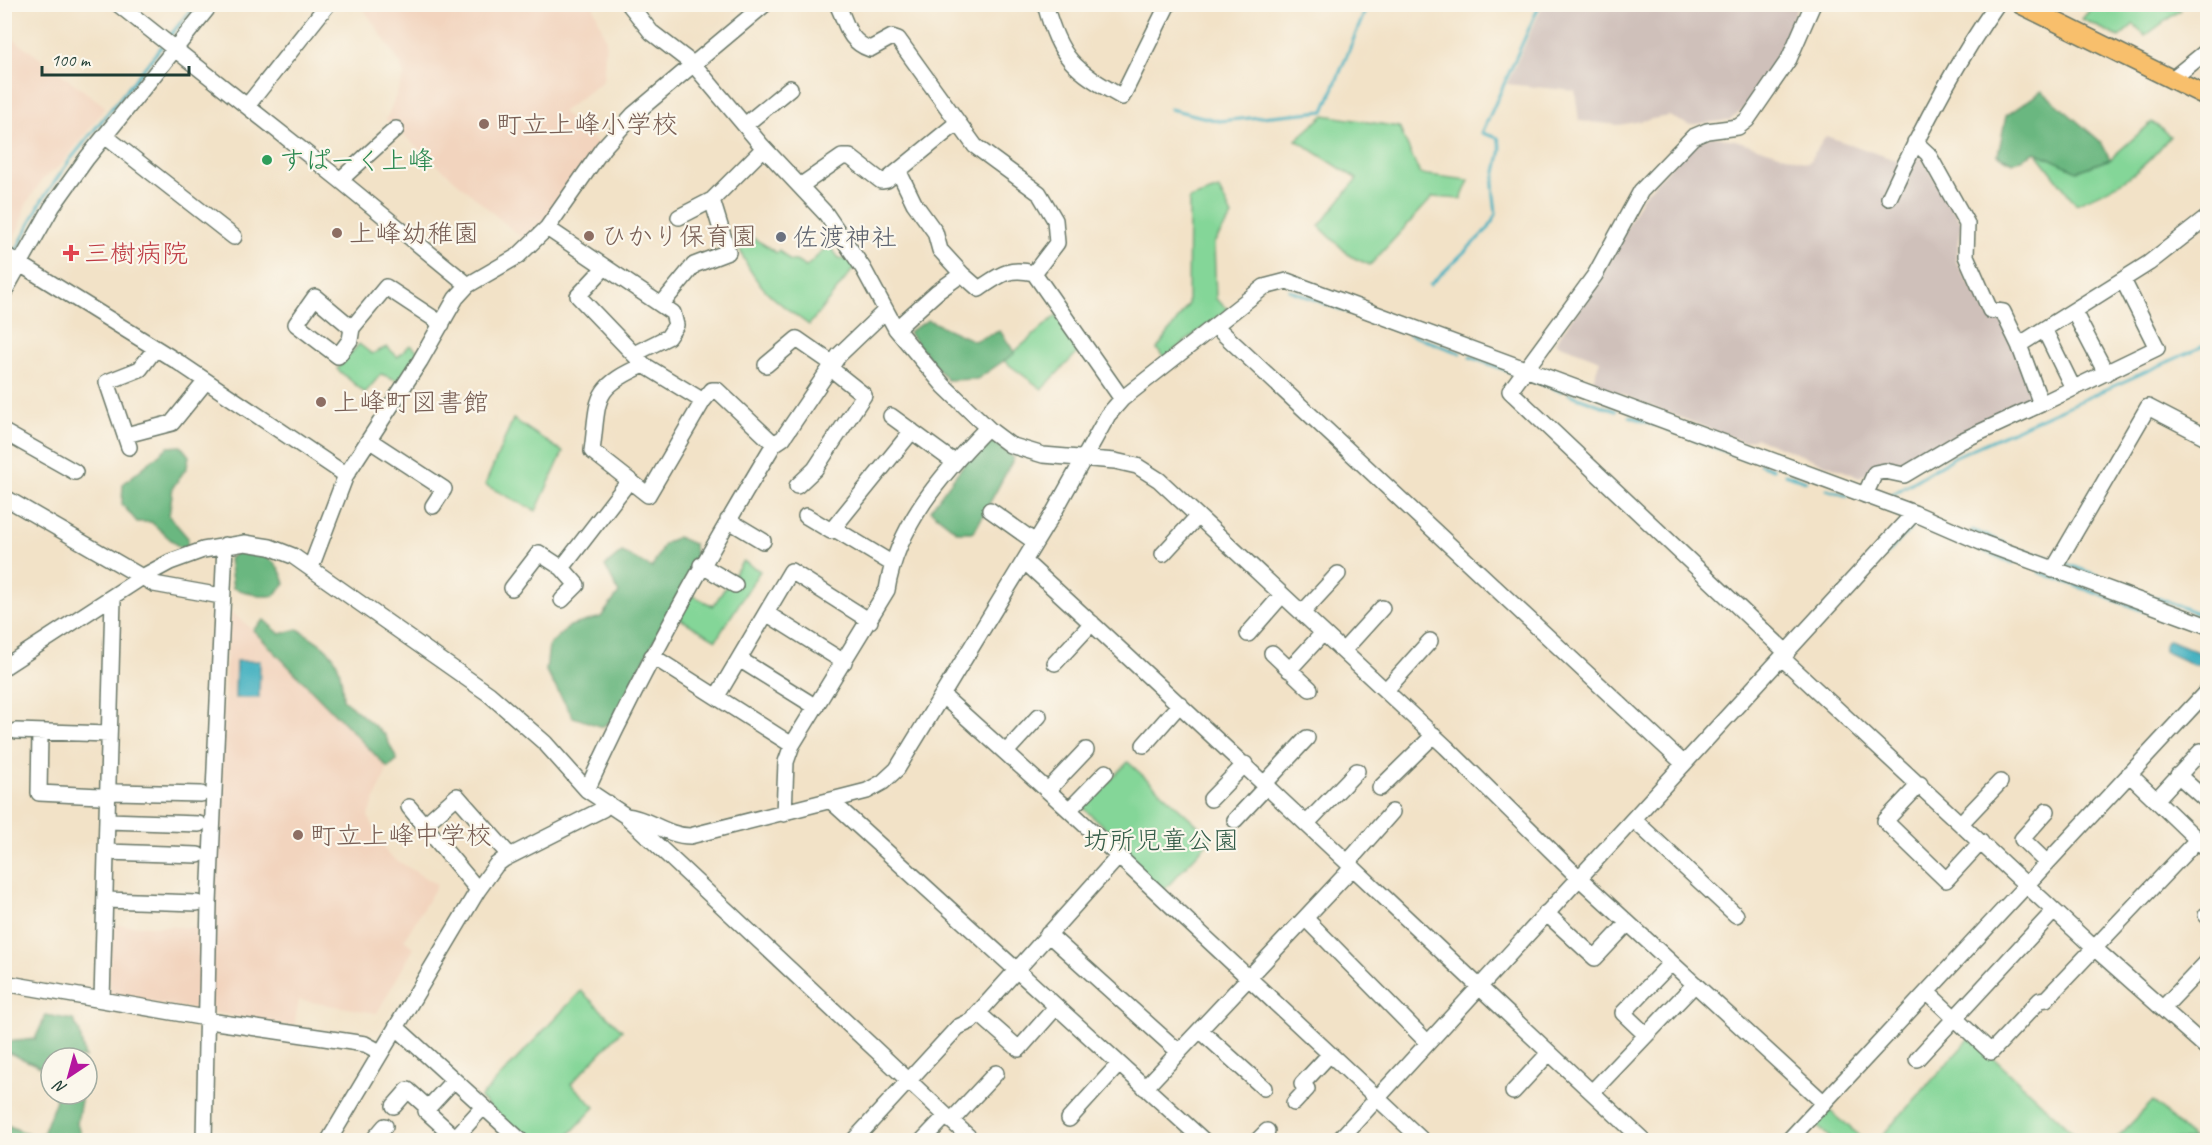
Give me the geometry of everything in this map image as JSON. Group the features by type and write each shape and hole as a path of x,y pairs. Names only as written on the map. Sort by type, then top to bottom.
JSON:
{"main road":[{"path":"2020,4 2208,97"}],"street":[{"path":"118,4 248,106 468,285"},
{"path":"4,292 52,207 169,44 211,4"},
{"path":"248,106 328,4"},
{"path":"629,4 634,14 651,33 694,65 764,148 826,214 863,268 884,312 896,329 944,386 987,428 1010,445 1043,456 1115,461 1137,466 1159,480 1434,735 1578,878 1824,1103"},
{"path":"311,567 346,475 442,324 456,298 468,285 518,256 547,228 603,148 633,115 765,4"},
{"path":"837,4 848,32 861,46 870,49 892,37 898,39 975,146 1039,194 1055,220 1057,243 1034,273"},
{"path":"1045,4 1059,45 1083,75 1122,97 1167,4"},
{"path":"1813,4 1788,59 1747,120 1738,127 1707,130 1693,137 1641,191 1595,275 1510,391 2026,885 2208,1049"},
{"path":"1889,198 1915,142 1970,42 1997,4"},
{"path":"2171,80 2208,50"},
{"path":"745,125 790,88"},
{"path":"800,186 842,158 850,157 881,181 886,180 899,172 957,123"},
{"path":"340,180 396,129"},
{"path":"105,136 234,237"},
{"path":"1915,142 1928,154 1967,224 1966,256 1990,310 2003,312 2019,345 2041,404"},
{"path":"679,217 712,200 764,148"},
{"path":"899,172 914,203 935,232 940,250 962,274 979,289 1003,273 1016,269 1034,273 1122,399"},
{"path":"661,305 694,266 729,252 712,200"},
{"path":"2019,345 2045,331 2123,280 2208,217"},
{"path":"547,228 673,313 676,326 668,337 617,377 599,396 592,451 648,495 712,390 717,390 774,444"},
{"path":"5,254 206,381 346,475"},
{"path":"604,267 578,296 639,359 704,401"},
{"path":"896,329 937,292 962,274"},
{"path":"1865,495 1875,473 1886,471 1904,475 1961,441 2157,348 2123,280"},
{"path":"626,816 637,817 677,836 690,836 867,792 883,782 908,753 943,696 1084,460 1108,415 1122,399 1264,287 1287,281 1914,513 2053,570 2208,626"},
{"path":"352,328 386,287 442,324"},
{"path":"587,790 652,656 701,565 774,444 783,438 832,366 884,312"},
{"path":"2074,312 2106,373"},
{"path":"1215,326 1684,764"},
{"path":"2045,331 2073,388"},
{"path":"766,365 797,339 864,395 815,469 797,486"},
{"path":"155,349 140,369 107,382 127,441 172,423 206,381"},
{"path":"2053,570 2148,407 2208,438"},
{"path":"891,416 954,462"},
{"path":"784,814 786,762 792,745 887,590 891,563 904,535 954,462 987,428"},
{"path":"806,516 831,531 912,431"},
{"path":"4,432 75,472"},
{"path":"369,440 444,489 433,506"},
{"path":"562,568 629,481"},
{"path":"4,497 144,576 154,584 221,596"},
{"path":"990,510 1035,542"},
{"path":"1339,1140 1914,513"},
{"path":"1163,554 1197,516"},
{"path":"728,520 763,541"},
{"path":"833,528 891,563"},
{"path":"4,667 112,599 144,576 171,562 225,545 245,543 270,547 311,567 489,694 545,743 587,790 626,816 972,1140"},
{"path":"204,1140 206,1018 221,596 225,545"},
{"path":"512,588 539,553 562,568 577,585 562,600"},
{"path":"1024,561 1245,764 1479,988 1643,1140"},
{"path":"701,565 735,585"},
{"path":"717,696 791,571 870,621"},
{"path":"1302,613 1338,574"},
{"path":"1248,634 1282,595"},
{"path":"102,1000 112,599"},
{"path":"1343,651 1383,608"},
{"path":"766,613 844,662"},
{"path":"1055,663 1092,623"},
{"path":"1289,670 1323,633"},
{"path":"1386,690 1430,641"},
{"path":"1272,653 1310,689"},
{"path":"652,656 792,745"},
{"path":"739,659 816,706"},
{"path":"1789,1140 2208,690"},
{"path":"943,696 1250,977 1422,1140"},
{"path":"1144,745 1180,704"},
{"path":"1006,752 1039,717"},
{"path":"16,731 109,734"},
{"path":"40,732 39,793 100,796 116,792 201,794"},
{"path":"1380,788 1434,735"},
{"path":"1235,820 1264,789 1264,783 1307,738"},
{"path":"1048,790 1086,750"},
{"path":"2156,800 2201,751 2208,757"},
{"path":"1211,799 1245,764"},
{"path":"1307,823 1357,771"},
{"path":"1069,810 1106,772"},
{"path":"1928,993 1991,1052 2040,1000 2046,999 2093,947 2202,845 2129,774"},
{"path":"2178,775 2208,802"},
{"path":"1961,823 2000,782"},
{"path":"1920,784 1885,821 1946,880 1981,842"},
{"path":"424,825 457,796 510,856"},
{"path":"831,801 1203,1140"},
{"path":"329,1140 478,890 496,865 603,809 608,803"},
{"path":"409,807 478,890"},
{"path":"2047,811 2022,838 2047,863"},
{"path":"1145,1088 1305,918 1392,812"},
{"path":"1634,820 1736,915"},
{"path":"107,821 200,824"},
{"path":"106,852 198,855"},
{"path":"854,1140 958,1026 971,1021 1119,856"},
{"path":"105,900 196,903"},
{"path":"1917,1059 2055,911"},
{"path":"1546,913 1595,958 1628,923"},
{"path":"1305,918 1428,1043"},
{"path":"1048,934 1179,1052"},
{"path":"2163,1008 2202,978 2208,961"},
{"path":"1646,1035 1623,1013 1671,963"},
{"path":"4,983 206,1018 216,1022 365,1044 381,1053"},
{"path":"1592,1092 1695,984"},
{"path":"978,1013 1020,1049 1056,1007"},
{"path":"396,1027 514,1138"},
{"path":"1200,1030 1264,1088"},
{"path":"1513,1092 1549,1053"},
{"path":"1294,1103 1307,1089 1302,1084 1330,1054"},
{"path":"1069,1119 1119,1064"},
{"path":"923,1140 996,1072"},
{"path":"454,1080 426,1111 456,1139 483,1107"},
{"path":"394,1106 408,1090 428,1108"},
{"path":"373,1140 385,1126"}],"shaded area":[{"path":"1543,4 1798,5 1779,59 1743,110 1730,120 1689,125 1669,116 1619,125 1579,121 1575,91 1507,84"},
{"name":"町立上峰小学校","path":"361,5 593,5 606,40 603,81 562,112 601,146 542,226 525,241 386,120 404,76 400,63"},
{"path":"4,32 106,107 63,163 42,180 25,206 21,224 9,245 4,242"},
{"path":"1711,136 1735,140 1808,163 1826,136 1913,166 1919,153 1962,224 1956,261 1988,316 2001,317 2035,401 1901,470 1881,464 1860,477 1756,438 1743,442 1592,383 1600,360 1555,343 1606,267 1643,196 1691,145"},
{"name":"町立上峰中学校","path":"229,610 253,630 388,768 368,816 388,855 437,885 404,940 414,948 377,1013 299,1000 294,1026 108,995 111,925 213,928"}],"green space":[{"path":"2094,5 2177,5 2180,10 2145,36 2134,24 2119,37 2082,19"},
{"path":"2042,91 2101,142 2110,159 2077,171 2036,152 2013,163 1998,155 2006,116"},
{"path":"1324,115 1399,127 1420,174 1469,180 1461,199 1433,197 1370,265 1350,256 1319,226 1357,179 1296,140"},
{"path":"2152,122 2170,136 2149,160 2128,178 2076,204 2036,152 2077,171 2110,159"},
{"path":"1219,189 1232,216 1214,243 1216,299 1228,309 1164,358 1157,349 1188,305 1189,199"},
{"path":"747,234 776,253 779,250 790,261 796,261 806,267 829,245 839,258 851,260 855,267 809,325 775,300 750,271 738,244"},
{"path":"1057,315 1079,351 1042,389 1004,361"},
{"path":"928,320 974,341 1000,331 1015,353 977,379 947,380 908,332"},
{"path":"359,344 372,354 387,347 398,357 410,345 419,352 399,381 381,374 365,393 337,369"},
{"path":"513,419 563,452 536,511 485,485"},
{"path":"991,440 1014,458 974,532 958,532 930,510 967,460"},
{"path":"181,446 189,456 187,467 173,487 169,516 188,538 187,547 180,548 151,522 137,522 122,504 123,484 168,447"},
{"path":"677,537 694,544 696,562 612,720 602,727 573,717 546,671 549,645 570,626 601,617 619,593 605,566 622,552 652,568 664,544"},
{"path":"238,550 269,558 279,568 285,584 273,596 259,596 233,588 229,559"},
{"path":"743,561 760,571 716,640 677,617 692,595 713,606"},
{"path":"264,620 280,634 298,629 327,649 337,663 340,672 343,699 385,735 397,760 388,768 253,630"},
{"name":"坊所児童公園","path":"1128,762 1212,838 1163,891 1122,852 1126,847 1083,808"},
{"path":"581,991 622,1030 571,1084 595,1107 564,1140 526,1140 480,1098"},
{"path":"46,1015 73,1020 79,1030 82,1046 39,1046 39,1066 7,1052 8,1042 35,1039"},
{"path":"1971,1037 2081,1140 1878,1140"},
{"path":"2153,1101 2193,1139 2115,1140"},
{"path":"54,1106 80,1106 77,1123 82,1140 5,1140 5,1124 34,1137 43,1134"},
{"path":"1830,1111 1865,1140 1832,1140 1816,1124"}],"water":[{"path":"2169,640 2200,653 2202,657 2199,664 2194,665 2164,651 2164,645"},
{"path":"236,661 260,661 259,698 235,698"}],"waterway":[{"path":"168,38 196,4"},
{"path":"1170,109 1219,121 1324,111 1368,4"},
{"path":"1430,285 1489,228 1496,214 1493,186 1501,149 1498,138 1482,133 1540,4"},
{"path":"14,255 42,200 70,160 162,46"},
{"path":"4,272 9,263"},
{"path":"1289,290 1399,331"},
{"path":"1409,334 1460,353"},
{"path":"1888,497 1956,456 2208,344"},
{"path":"1470,357 1514,373"},
{"path":"1527,378 1561,391"},
{"path":"1569,394 1616,411"},
{"path":"1630,416 1654,425"},
{"path":"1668,430 1676,433"},
{"path":"1693,439 1746,459"},
{"path":"1760,464 1773,469"},
{"path":"1785,474 1806,481"},
{"path":"1827,489 1847,496"},
{"path":"1885,556 1916,523 2013,563"},
{"path":"1972,530 2007,544"},
{"path":"2025,551 2049,558"},
{"path":"2064,563 2208,617"},
{"path":"2039,572 2179,624"}],"place":[{"name":"町立上峰小学校","path":"484,124"},
{"name":"すぱーく上峰","path":"267,160"},
{"name":"上峰幼稚園","path":"337,233"},
{"name":"ひかり保育園","path":"589,236"},
{"name":"佐渡神社","path":"781,237"},
{"name":"三樹病院","path":"71,253"},
{"name":"上峰町図書館","path":"321,402"},
{"name":"町立上峰中学校","path":"298,835"}]}
